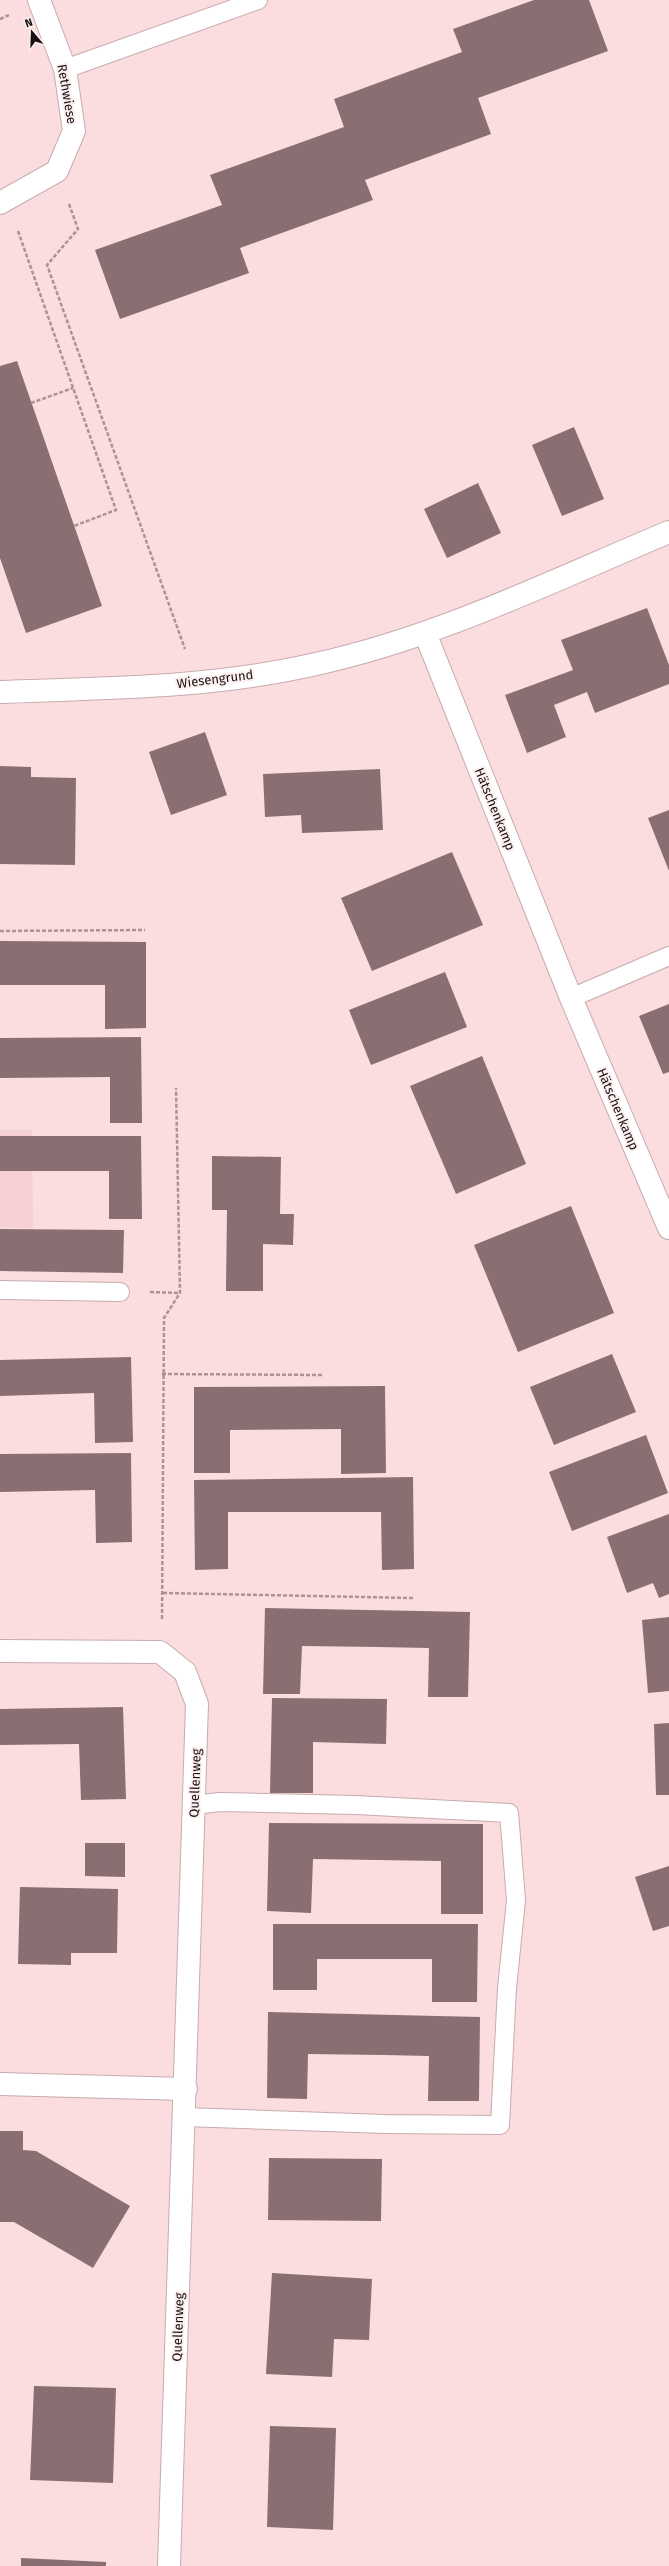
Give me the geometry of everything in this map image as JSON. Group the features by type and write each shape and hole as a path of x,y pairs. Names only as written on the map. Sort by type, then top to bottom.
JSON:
{"street":[{"name":"Rethwiese","path":"39,0 65,69 74,131 57,171"},
{"path":"4,201 57,171"},
{"path":"425,633 669,532"},
{"name":"Wiesengrund","path":"0,692 198,684 316,664 425,633"},
{"name":"Hätschenkamp","path":"425,633 571,998 669,1228"},
{"path":"0,1651 160,1652"},
{"name":"Quellenweg","path":"160,1652 185,1672 197,1704 170,2566"},
{"path":"0,2084 186,2089"}],"lane":[{"path":"65,69 258,0"},
{"path":"571,998 669,956"},
{"path":"0,1290 120,1292"},
{"path":"185,2117 377,2124 500,2125 507,1988 516,1900 509,1813 356,1805 220,1802 194,1805"}],"path":[{"path":"57,171 78,229 47,265 198,684"},
{"path":"4,201 116,510 74,526"},
{"path":"31,403 73,388"},
{"path":"0,931 145,930"},
{"path":"160,1652 163,1593 162,1374 164,1318 180,1293 176,1088"},
{"path":"162,1374 324,1375"},
{"path":"163,1593 413,1598"}],"shaded area":[{"path":"0,1130 32,1130 33,1228 0,1227"}],"building":[{"path":"534,0 589,0 608,51 478,98 491,134 365,180 373,200 240,248 249,273 120,319 95,250 222,205 210,175 344,127 334,99 462,52 453,29"},
{"path":"17,361 102,606 26,633 0,558 0,366"},
{"path":"574,427 604,499 562,516 532,445"},
{"path":"478,483 501,533 447,558 424,509"},
{"path":"647,608 669,665 669,684 595,713 587,692 554,705 566,737 527,753 505,695 573,670 561,640"},
{"path":"205,732 227,795 171,815 149,752"},
{"path":"0,766 31,767 31,777 76,778 75,865 0,864"},
{"path":"380,769 383,830 302,833 301,815 265,817 263,774"},
{"path":"669,810 669,871 648,818"},
{"path":"452,852 483,925 372,971 341,898"},
{"path":"0,941 146,942 146,1028 105,1029 105,985 0,985"},
{"path":"445,972 467,1027 371,1065 349,1010"},
{"path":"669,1004 669,1072 663,1074 639,1016"},
{"path":"141,1037 142,1123 110,1123 110,1077 0,1078 0,1038"},
{"path":"482,1056 526,1164 456,1194 410,1086"},
{"path":"0,1136 141,1136 142,1219 109,1219 109,1171 0,1171"},
{"path":"212,1156 281,1157 280,1214 294,1214 293,1245 263,1244 263,1291 226,1291 227,1210 212,1210"},
{"path":"571,1206 614,1313 518,1352 474,1245"},
{"path":"0,1229 124,1230 123,1273 0,1271"},
{"path":"612,1354 636,1412 554,1445 530,1387"},
{"path":"131,1357 133,1442 95,1443 94,1393 0,1396 0,1360"},
{"path":"385,1386 386,1473 341,1474 341,1429 230,1430 230,1473 194,1473 194,1387"},
{"path":"646,1435 668,1493 572,1531 549,1472"},
{"path":"131,1453 132,1542 96,1543 95,1490 0,1492 0,1454"},
{"path":"413,1477 414,1569 382,1570 381,1512 228,1512 228,1569 195,1570 194,1480"},
{"path":"669,1514 669,1594 659,1598 653,1583 627,1593 607,1537"},
{"path":"265,1608 470,1612 468,1697 428,1697 429,1648 379,1647 302,1646 300,1694 263,1694"},
{"path":"669,1617 669,1691 648,1693 642,1620"},
{"path":"272,1698 387,1699 386,1744 313,1742 313,1793 270,1793"},
{"path":"123,1707 126,1799 81,1800 79,1744 0,1745 0,1709"},
{"path":"669,1723 669,1795 656,1795 654,1724"},
{"path":"269,1823 483,1824 483,1914 441,1914 441,1861 313,1859 311,1913 267,1911"},
{"path":"85,1843 125,1843 125,1877 85,1876"},
{"path":"669,1866 669,1926 653,1931 635,1877"},
{"path":"20,1887 118,1889 117,1953 71,1953 71,1965 18,1964"},
{"path":"273,1924 478,1924 477,2002 432,2002 432,1959 317,1959 317,1990 273,1990"},
{"path":"268,2012 480,2017 479,2101 428,2101 429,2056 384,2055 308,2054 307,2099 267,2098"},
{"path":"0,2131 23,2131 23,2150 36,2151 130,2206 93,2268 14,2222 0,2222"},
{"path":"269,2158 382,2159 381,2221 268,2220"},
{"path":"272,2273 372,2279 369,2340 334,2339 332,2377 266,2374"},
{"path":"34,2386 116,2388 113,2483 30,2480"},
{"path":"270,2426 336,2428 333,2530 267,2527"},
{"path":"21,2558 106,2562 106,2566 21,2566"}]}
